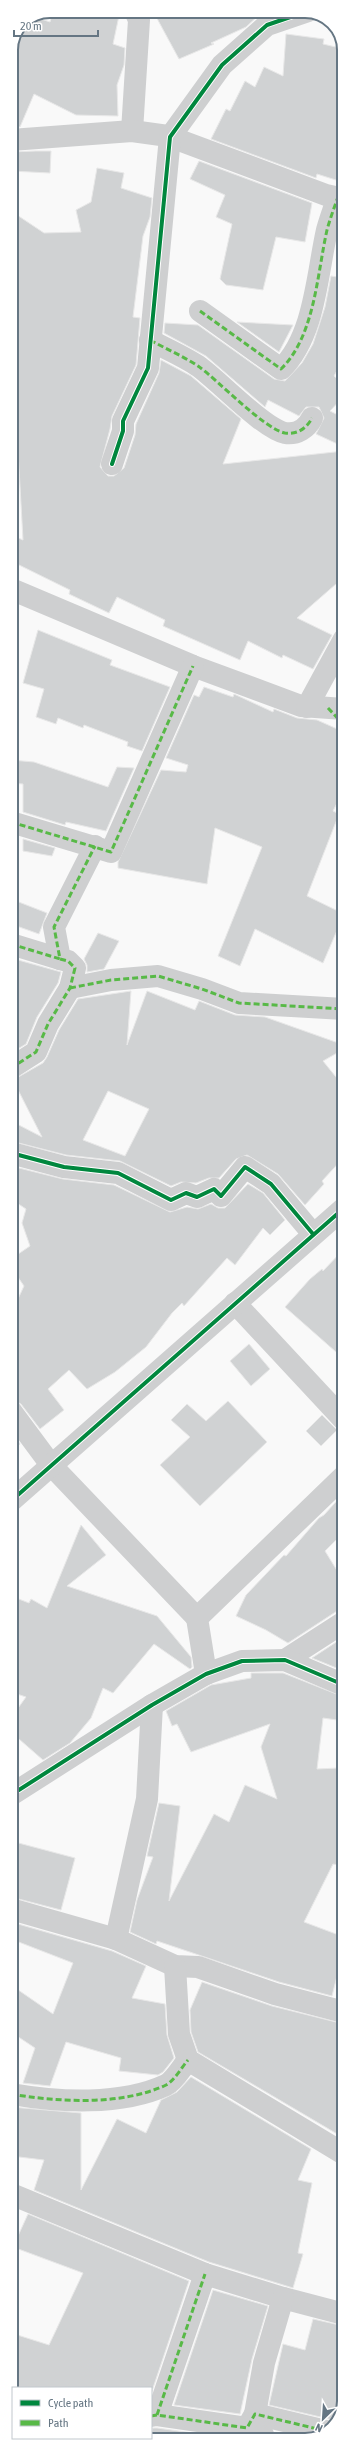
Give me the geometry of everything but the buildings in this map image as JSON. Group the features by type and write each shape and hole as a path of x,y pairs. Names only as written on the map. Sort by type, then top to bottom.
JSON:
{"street":[{"path":"132,131 138,18"},
{"path":"112,464 123,431 123,421 148,368 170,137 222,66 267,25 288,18"},
{"path":"18,139 132,131 170,137 337,197"},
{"path":"200,311 281,369 294,357 304,332 321,269 327,230 337,207"},
{"path":"150,340 199,366 267,423 285,433 299,432 308,426 312,418"},
{"path":"18,592 193,666 307,707 336,708"},
{"path":"307,707 337,652"},
{"path":"18,824 111,852 193,666"},
{"path":"60,959 54,927 94,846"},
{"path":"18,946 68,961 75,968 70,988 48,1024 36,1052 18,1064"},
{"path":"70,988 111,980 158,976 202,989 239,1003 337,1009"},
{"path":"18,1155 69,1167 118,1173 171,1200 186,1193 197,1197 214,1189 221,1196 245,1167 272,1184 313,1234"},
{"path":"18,1495 337,1214"},
{"path":"235,1304 337,1413"},
{"path":"18,1421 51,1466 197,1618 206,1674"},
{"path":"197,1618 337,1483"},
{"path":"285,1660 337,1627"},
{"path":"18,1790 53,1770 152,1705 206,1674 242,1661 285,1660 337,1682"},
{"path":"116,1939 147,1799 152,1705"},
{"path":"18,1911 116,1939 175,1966 198,1967 274,1994 337,2010"},
{"path":"175,1966 179,2034 188,2060 337,2150"},
{"path":"18,2095 35,2098 115,2100 167,2085 188,2060"},
{"path":"18,2197 205,2274 283,2298 337,2312"},
{"path":"205,2274 154,2416 246,2428 255,2414 264,2363 283,2298"},
{"path":"255,2414 320,2430"},
{"path":"255,2414 262,2433"}],"marked path":[{"path":"200,311 281,369 301,340 308,322 317,285 327,230 337,200"},
{"path":"150,340 198,366 254,414 276,430 285,433 294,433 304,428 312,418"},
{"path":"18,824 111,852 193,666"},
{"path":"328,708 337,718"},
{"path":"18,1064 36,1052 48,1024 70,988 75,968 68,961 60,959 54,927 95,846"},
{"path":"18,946 60,959"},
{"path":"70,988 111,980 158,976 202,989 239,1003 337,1009"},
{"path":"18,2095 69,2100 110,2099 129,2096 148,2092 166,2085 175,2077 188,2060"},
{"path":"157,2415 205,2274"},
{"path":"152,2416 157,2415 247,2428 255,2414 320,2430"}],"cycle path":[{"path":"112,464 123,431 123,421 148,368 170,137 222,65 267,25 288,18"},
{"path":"18,1155 64,1167 118,1173 171,1200 186,1193 197,1197 214,1189 221,1196 245,1167 271,1184 313,1234"},
{"path":"18,1495 337,1214"},
{"path":"18,1791 152,1705 206,1674 242,1661 285,1660 337,1682"}]}
